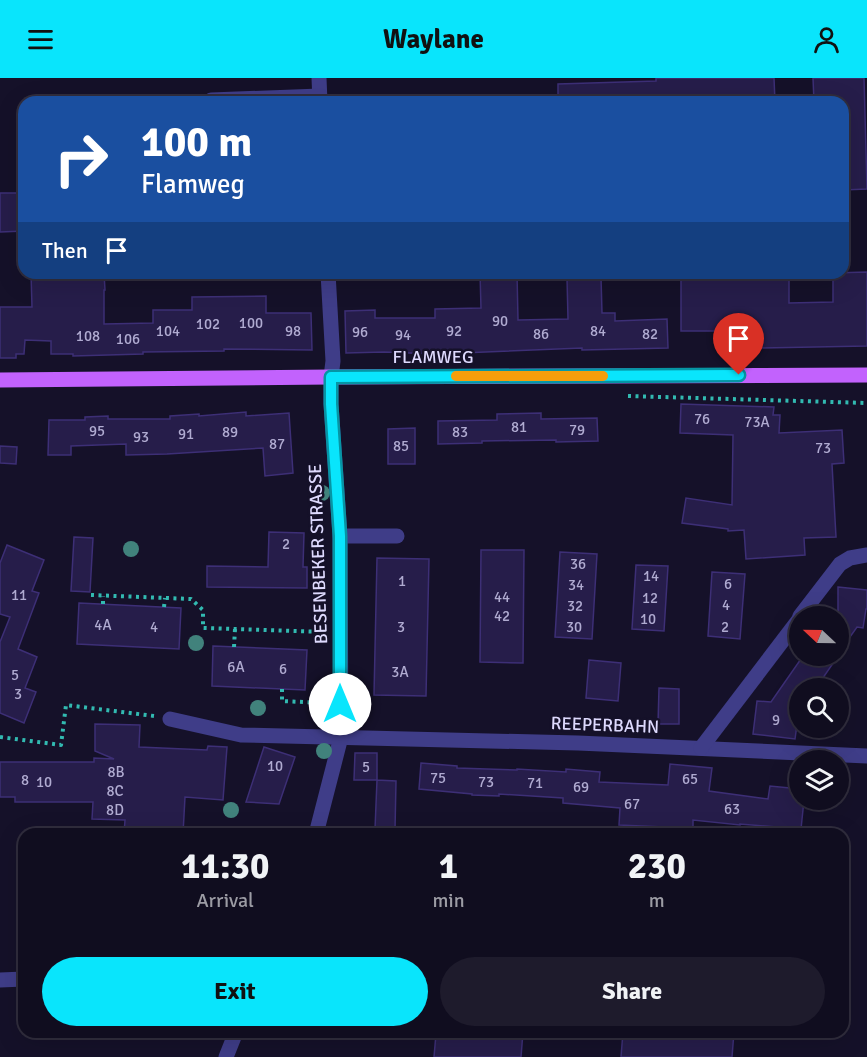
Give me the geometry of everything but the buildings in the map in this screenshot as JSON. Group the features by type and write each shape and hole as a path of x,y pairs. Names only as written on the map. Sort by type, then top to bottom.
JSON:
{"main road":[{"name":"FLAMWEG","path":"0,380 867,375"}],"street":[{"path":"319,78 320,96"},
{"name":"BESENBEKER STRASSE","path":"318,828 341,737 340,536 331,404 333,361 328,279"},
{"path":"340,536 397,536"},
{"path":"808,606 840,564 850,558 867,555"},
{"path":"701,748 789,632"},
{"name":"REEPERBAHN","path":"170,718 241,735 578,743 867,756"},
{"path":"0,980 18,979"},
{"path":"225,1057 233,1038"}],"path":[{"path":"618,396 867,403"},
{"path":"91,595 191,599 203,610 203,628 341,633"},
{"path":"103,596 103,604"},
{"path":"164,607 165,598"},
{"path":"234,647 235,629"},
{"path":"282,689 282,701 340,704"},
{"path":"0,737 61,746 66,705 170,718"}],"slow traffic":[{"path":"456,376 603,376"}],"route":[{"path":"340,704 340,536 331,377 739,375"}]}
